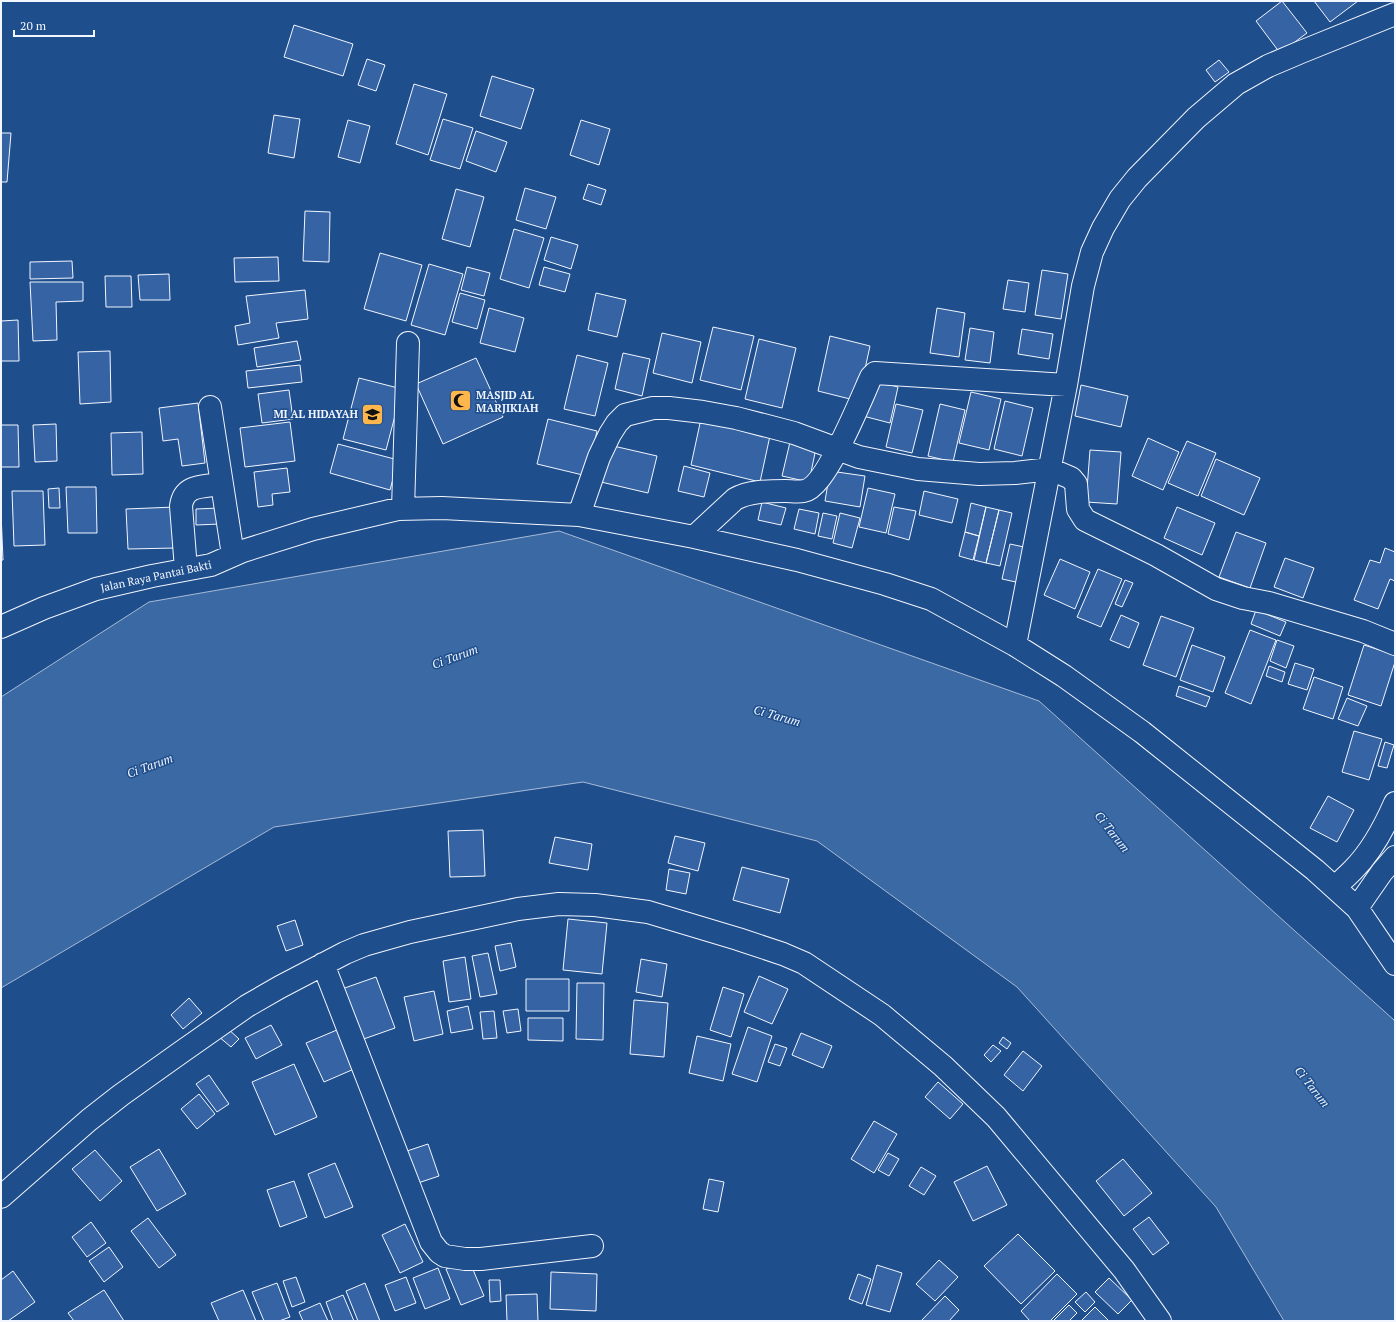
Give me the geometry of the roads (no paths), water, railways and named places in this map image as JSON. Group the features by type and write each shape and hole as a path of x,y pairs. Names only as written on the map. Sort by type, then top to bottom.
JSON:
{"street":[{"path":"1016,645 1066,385 1083,286 1092,252 1102,228 1136,178 1196,118 1236,84 1268,66 1288,57 1395,14"},
{"path":"403,509 408,343"},
{"path":"694,537 735,499 741,496 780,491 803,492 814,486 839,449 871,377 875,373 1066,385"},
{"path":"210,407 222,484 238,553"},
{"path":"579,515 599,457 610,434 617,423 625,415 653,408 669,408 703,412 736,418 794,433 859,457 918,469 979,474 1015,473 1050,469 1075,481 1078,509 1085,520 1156,555 1216,589 1243,598 1269,603 1363,631 1395,644"},
{"path":"186,569 180,506 183,496 191,489 222,484"},
{"name":"Jalan Raya Pantai Bakti","path":"1,627 44,608 96,590 152,576 211,565 238,553 336,522 403,509 442,508 579,515 694,537 797,560 885,584 931,599 1016,645 1064,676 1142,732 1315,870 1346,898 1395,964"},
{"path":"1346,898 1353,870 1365,857 1395,803"},
{"path":"1365,857 1389,864"},
{"path":"1346,898 1389,864"},
{"path":"1,1197 121,1095 247,1006 280,986 345,953 364,945 410,932 518,909 559,904 595,905 648,912 783,954 804,963 882,1015 943,1066 996,1117 1124,1270 1160,1321"},
{"path":"323,964 431,1242 439,1252 452,1258 481,1259 592,1246"}],"water":[{"name":"Ci Tarum","path":"559,531 1039,701 1394,1020 1395,1321 1284,1321 1216,1207 1017,987 817,841 583,782 274,827 1,988 1,697 149,602"}],"place":[{"name":"MASJID AL MARJIKIAH","path":"460,401"},
{"name":"MI AL HIDAYAH","path":"373,414"}]}
